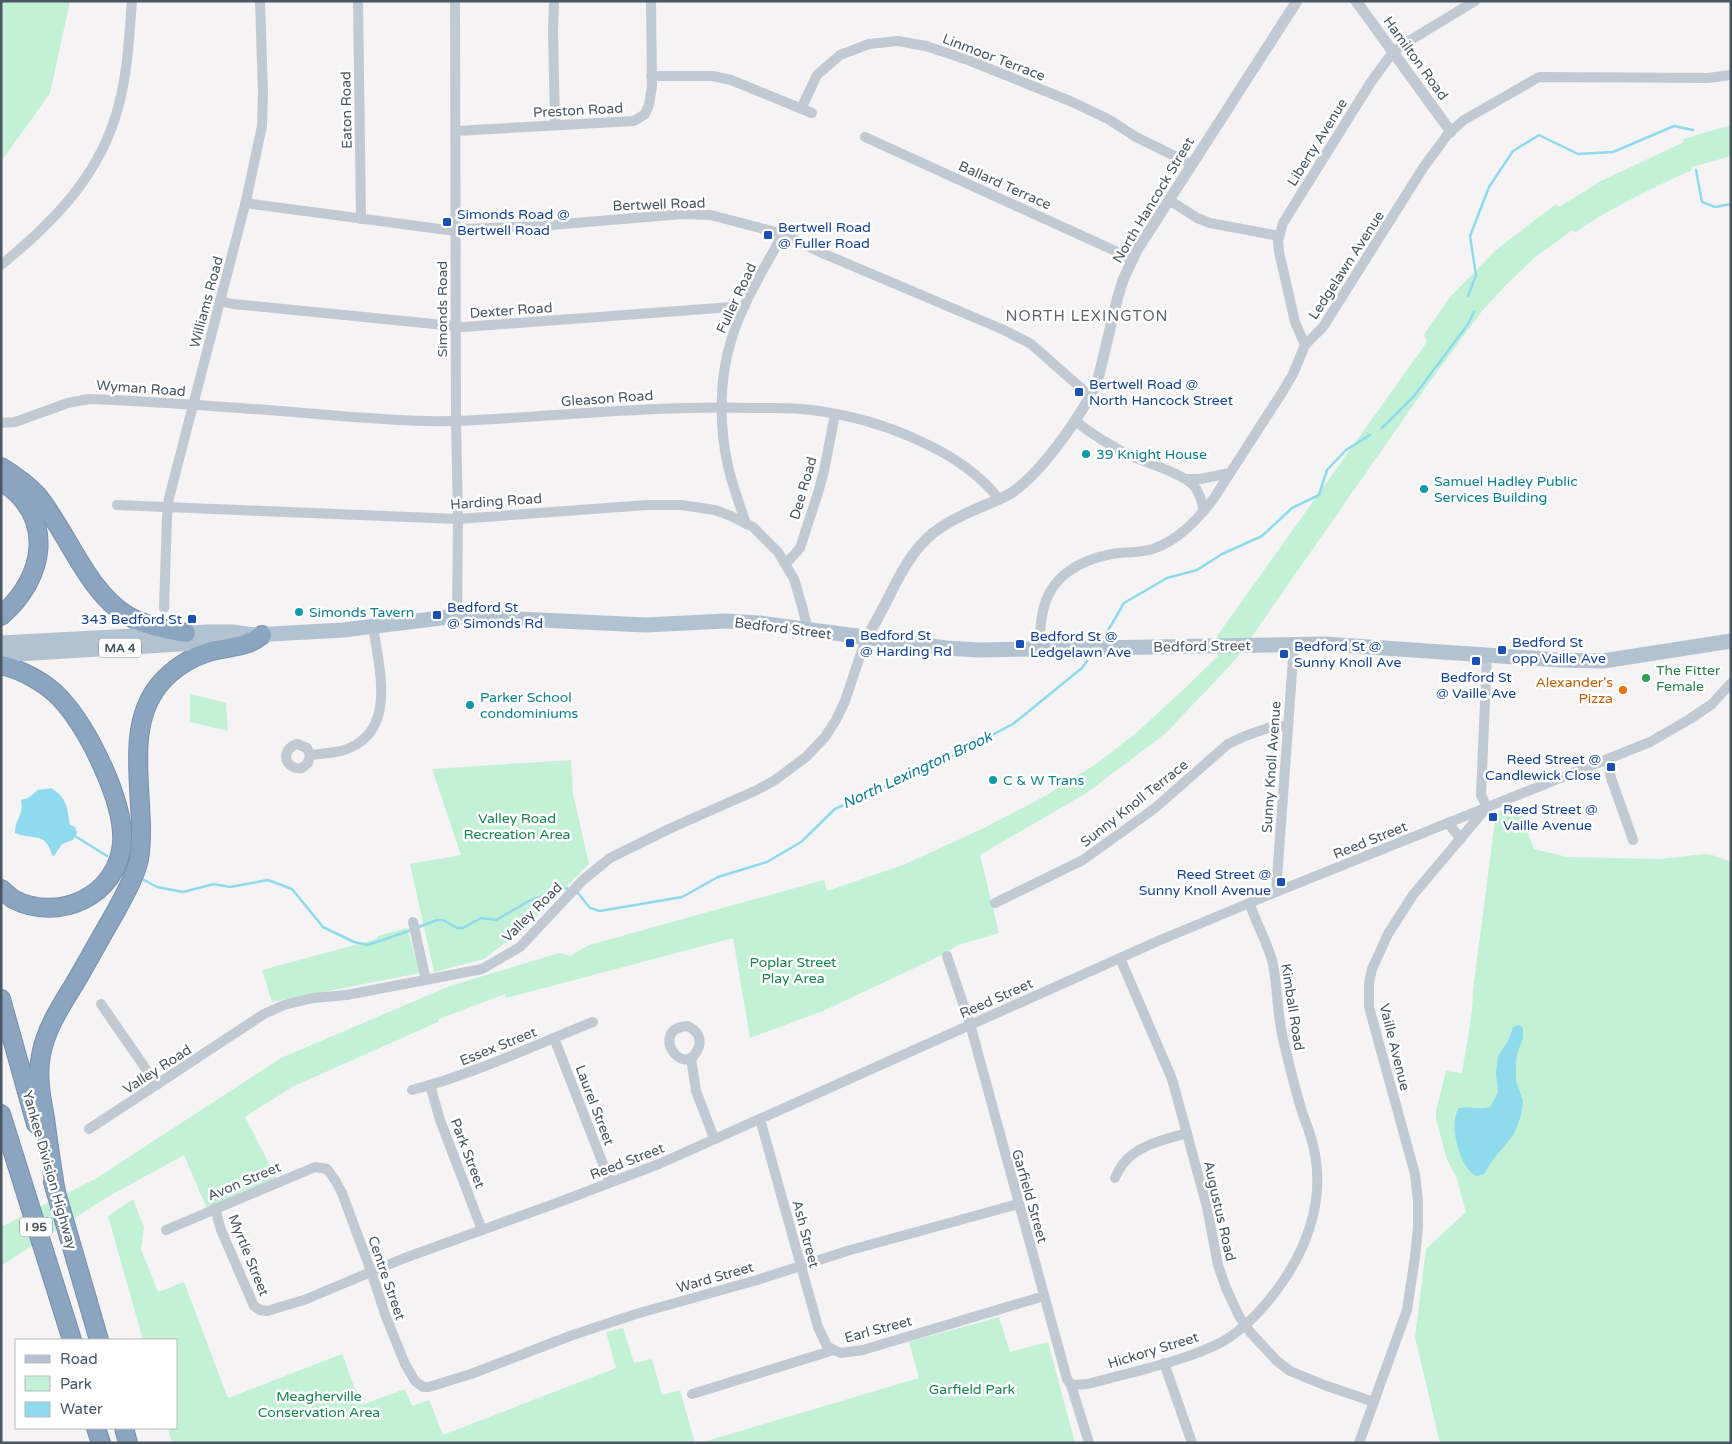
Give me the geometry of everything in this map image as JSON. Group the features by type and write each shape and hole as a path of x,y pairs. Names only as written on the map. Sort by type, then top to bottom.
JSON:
{"highway":[{"path":"1,467 16,476 36,494 56,521 94,583 115,607 127,616 146,624 186,633"},
{"path":"1,481 13,488 28,505 36,521 39,540 38,561 27,587 14,604 1,616"},
{"path":"56,1194 39,1082 40,1056 49,1028 104,932 135,873 139,859 141,839 139,734 147,706 159,685 180,665 192,658 212,651 252,643 258,635"},
{"path":"1,665 27,674 43,684 59,697 77,719 92,743 108,781 118,812 122,843 114,870 108,880 92,895 75,904 56,908 44,908 13,898 1,889"},
{"name":"Yankee Division Highway","path":"1,999 99,1339"},
{"name":"Yankee Division Highway","path":"1,1114 72,1339"},
{"path":"96,1429 101,1443"},
{"path":"124,1429 128,1443"}],"main road":[{"name":"Bedford Street","path":"1,643 186,633 232,632 258,635 320,632 457,616 646,625 726,621 759,623 946,648 1039,649 1325,644 1560,660 1603,661 1731,641"},
{"name":"Bedford Street","path":"1,655 203,643 238,640 258,635"}],"street":[{"path":"1,265 30,242 60,212 79,187 104,146 119,105 126,68 132,1"},
{"name":"Williams Road","path":"164,608 168,507 245,203 262,126 263,93 260,1"},
{"name":"Eaton Road","path":"358,1 361,219"},
{"name":"Simonds Road","path":"455,1 457,616"},
{"path":"554,1 555,125"},
{"name":"Preston Road","path":"456,131 634,121 645,114 649,105 651,76 651,1"},
{"name":"North Hancock Street","path":"866,638 918,547 956,518 999,499 1025,483 1042,465 1075,421 1098,380 1121,285 1133,259 1191,164 1296,1"},
{"name":"Hamilton Road","path":"1356,1 1451,132"},
{"name":"Liberty Avenue","path":"1305,345 1294,319 1279,252 1279,236 1283,223 1371,82 1393,52 1475,1"},
{"name":"Linmoor Terrace","path":"801,109 816,75 834,59 869,44 898,41 926,46 968,60 1070,101 1108,119 1136,136 1191,164"},
{"name":"Ledgelawn Avenue","path":"1039,649 1043,611 1048,596 1064,574 1079,564 1094,558 1152,549 1182,532 1204,511 1293,374 1305,345 1323,327 1421,172 1451,132 1464,120 1539,77 1708,78 1731,74"},
{"path":"651,76 713,76 731,80 812,113"},
{"name":"Ballard Terrace","path":"865,137 1133,259"},
{"path":"1169,200 1197,218 1210,223 1279,236"},
{"name":"Bertwell Road","path":"245,203 456,231 682,214 711,215 783,234 822,253 1004,330 1031,344 1090,396"},
{"name":"Fuller Road","path":"746,524 728,466 723,437 722,391 731,341 745,306 783,234"},
{"name":"Dexter Road","path":"220,301 336,315 464,327 745,306"},
{"name":"Wyman Road","path":"1,423 15,422 68,403 89,399 193,406"},
{"name":"Gleason Road","path":"193,406 360,418 456,420 666,408 723,407 811,410 850,416 896,430 932,446 970,469 999,499"},
{"name":"Dee Road","path":"786,563 800,548 824,471 835,414"},
{"path":"1075,421 1104,442 1186,479 1195,486 1204,511"},
{"path":"1186,479 1200,479 1230,473"},
{"name":"Harding Road","path":"117,505 458,519 647,505 681,505 715,510 746,524 770,542 786,563 800,597 808,630"},
{"path":"310,755 342,751 354,746 365,738 377,722 381,708 382,692 373,626"},
{"name":"Valley Road","path":"89,1130 264,1014 284,1005 314,998 345,995 482,969 498,961 520,947 575,888 610,858 671,828 757,790 775,780 806,757 825,737 838,716 845,701 866,638"},
{"name":"Sunny Knoll Avenue","path":"1276,892 1294,645"},
{"path":"1487,655 1481,795 1487,808"},
{"name":"Reed Street","path":"260,1310 267,1311 304,1300 371,1271 659,1164 1120,958 1276,892 1608,760 1650,742 1686,722 1712,704 1731,683"},
{"name":"Sunny Knoll Terrace","path":"995,903 1083,860 1155,808 1228,744 1271,727 1288,726"},
{"path":"1608,760 1611,778 1633,840"},
{"name":"Vaille Avenue","path":"1358,1443 1407,1310 1415,1258 1418,1201 1415,1174 1369,1007 1369,983 1376,958 1413,895 1487,808"},
{"path":"1448,823 1461,838"},
{"name":"Kimball Road","path":"1250,904 1272,962 1281,1034 1313,1145"},
{"path":"413,922 426,980"},
{"name":"Garfield Street","path":"947,956 970,1024 1067,1378 1071,1385 1089,1443"},
{"name":"Augustus Road","path":"1120,958 1172,1079 1207,1207 1218,1265 1232,1302 1245,1324 1277,1361 1290,1371 1324,1386 1374,1402"},
{"path":"101,1004 157,1085"},
{"name":"Essex Street","path":"412,1090 430,1086 479,1069 592,1022"},
{"name":"Laurel Street","path":"554,1038 610,1182"},
{"path":"691,1058 696,1091 714,1138"},
{"name":"Park Street","path":"430,1086 444,1130 482,1230"},
{"name":"Ash Street","path":"760,1119 818,1327 827,1346 834,1350"},
{"path":"1115,1178 1124,1162 1137,1152 1159,1141 1187,1133"},
{"name":"Hickory Street","path":"1071,1385 1088,1384 1194,1355 1223,1341 1266,1306 1289,1273 1308,1234 1315,1212 1318,1188 1313,1145"},
{"name":"Avon Street","path":"166,1230 315,1167 327,1169 332,1174"},
{"name":"Centre Street","path":"332,1174 342,1193 386,1318 405,1364 415,1381 423,1387"},
{"name":"Ward Street","path":"423,1387 463,1377 623,1318 757,1280 800,1265 1018,1204"},
{"name":"Myrtle Street","path":"216,1208 221,1230 249,1295 254,1306 260,1310"},
{"name":"Earl Street","path":"692,1394 834,1350 841,1353 863,1350 1044,1296"},
{"path":"1164,1363 1192,1443"}],"green space":[{"path":"1,1 70,1 50,93 1,162"},
{"name":"Poplar Street Play Area","path":"1731,125 1731,156 1692,167 1692,170 1632,198 1576,232 1571,231 1534,258 1506,285 1482,311 1428,384 1236,659 1166,733 1088,792 980,855 999,933 958,945 942,955 823,1011 750,1038 733,938 506,998 505,994 439,1019 438,1022 292,1087 245,1117 278,1181 207,1209 184,1155 104,1199 1,1266 1,1227 97,1178 281,1058 450,986 559,953 570,956 589,945 824,880 827,891 903,865 984,828 1045,796 1096,764 1135,734 1218,656 1217,636 1427,342 1424,334 1451,296 1496,250 1556,204 1559,207 1601,181 1684,142 1683,139"},
{"path":"190,694 226,703 228,731 190,722"},
{"name":"Valley Road Recreation Area","path":"571,760 573,794 589,864 525,928 484,959 434,972 410,864 461,855 432,769"},
{"path":"1517,805 1534,849 1567,857 1660,859 1705,854 1731,862 1731,1443 1440,1443 1415,1337 1426,1249 1466,1212 1456,1176 1447,1160 1436,1118 1436,1111 1446,1071 1462,1073 1471,1021 1473,990 1496,813"},
{"path":"407,928 420,973 272,1002 262,970 377,939 377,936"},
{"name":"Meagherville Conservation Area","path":"133,1199 144,1227 141,1249 158,1292 184,1282 228,1398 342,1354 361,1405 405,1389 412,1406 429,1400 443,1435 616,1368 606,1332 623,1328 634,1363 652,1359 662,1395 680,1390 695,1443 172,1443 168,1429 178,1429 178,1339 143,1339 108,1216"},
{"name":"Garfield Park","path":"999,1317 1010,1352 1048,1342 1075,1443 700,1443 919,1378 909,1342"}],"water":[{"path":"51,788 63,799 67,808 70,825 75,827 77,833 73,840 62,844 54,856 46,842 42,839 15,833 22,805 21,800 28,798 38,790"},
{"path":"1519,1025 1523,1028 1523,1038 1517,1054 1516,1081 1523,1101 1521,1116 1514,1134 1484,1174 1476,1176 1470,1171 1460,1154 1455,1134 1456,1115 1459,1108 1490,1107 1498,1093 1496,1073 1498,1056 1509,1039 1513,1027"}],"waterway":[{"name":"North Lexington Brook","path":"1468,296 1476,275 1470,236 1489,187 1513,151 1539,135 1578,154 1613,152 1674,126 1693,130"},
{"name":"North Lexington Brook","path":"1696,170 1702,202 1715,207 1731,204"},
{"name":"North Lexington Brook","path":"1382,428 1414,396 1468,324 1474,312"},
{"name":"North Lexington Brook","path":"1106,634 1124,603 1167,578 1197,570 1222,554 1262,536 1292,508 1319,495 1327,470 1346,450 1370,435"},
{"name":"North Lexington Brook","path":"578,893 590,908 600,911 682,897 718,877 767,862 801,842 835,809 948,758 1013,724 1082,668 1087,661"},
{"name":"North Lexington Brook","path":"75,836 107,856"},
{"name":"North Lexington Brook","path":"144,880 157,887 183,892 214,884 230,887 268,880 292,889 323,927 354,942 368,945 411,930"},
{"name":"North Lexington Brook","path":"416,928 437,920 443,920 457,928 463,928 481,918 496,920 529,901 567,888"}],"place":[{"name":"Simonds Road @ Bertwell Road","path":"447,222"},
{"name":"Bertwell Road @ Fuller Road","path":"768,235"},
{"name":"Bertwell Road @ North Hancock Street","path":"1079,392"},
{"name":"39 Knight House","path":"1086,454"},
{"name":"Samuel Hadley Public Services Building","path":"1424,489"},
{"name":"Simonds Tavern","path":"299,612"},
{"name":"Bedford St @ Simonds Rd","path":"437,615"},
{"name":"343 Bedford St","path":"192,619"},
{"name":"Bedford St @ Harding Rd","path":"850,643"},
{"name":"Bedford St @ Ledgelawn Ave","path":"1020,644"},
{"name":"Bedford St opp Vaille Ave","path":"1502,650"},
{"name":"Bedford St @ Sunny Knoll Ave","path":"1284,654"},
{"name":"Bedford St @ Vaille Ave","path":"1476,661"},
{"name":"The Fitter Female","path":"1646,678"},
{"name":"Alexander's Pizza","path":"1623,690"},
{"name":"Parker School condominiums","path":"470,705"},
{"name":"Reed Street @ Candlewick Close","path":"1611,767"},
{"name":"C & W Trans","path":"993,780"},
{"name":"Reed Street @ Vaille Avenue","path":"1493,817"},
{"name":"Reed Street @ Sunny Knoll Avenue","path":"1281,882"}],"district":[{"name":"NORTH LEXINGTON","path":"1087,316"}]}
